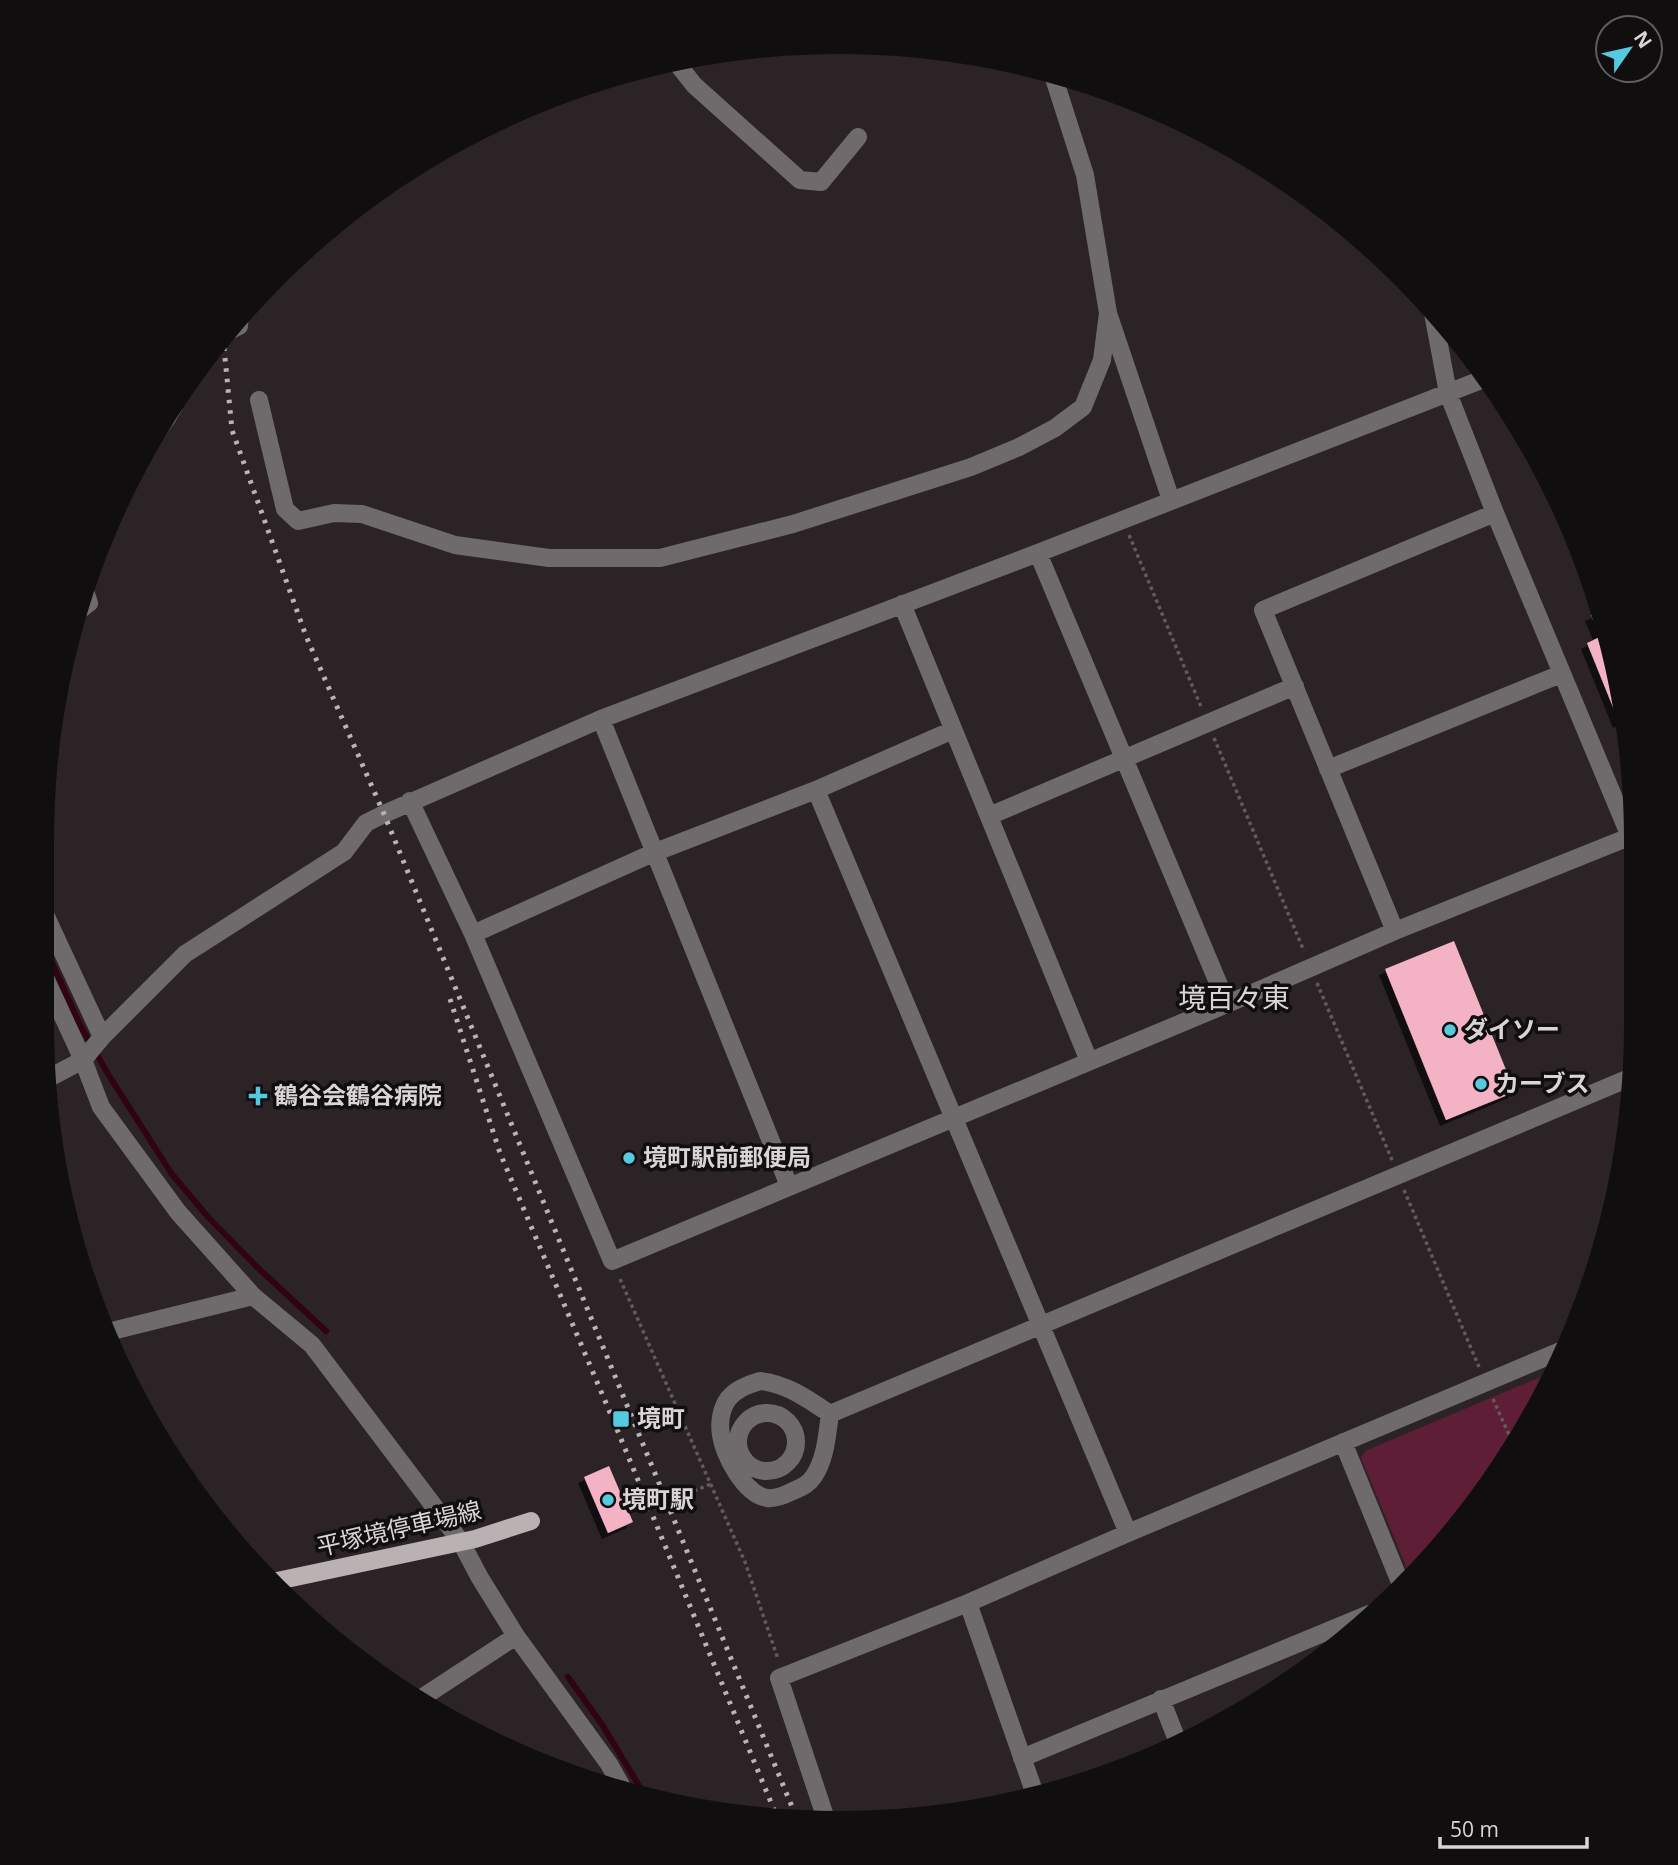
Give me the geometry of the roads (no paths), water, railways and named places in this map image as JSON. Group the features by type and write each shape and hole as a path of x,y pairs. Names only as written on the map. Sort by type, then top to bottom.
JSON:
{"main road":[{"name":"平塚境停車場線","path":"283,1580 475,1538 531,1521"}],"street":[{"path":"683,70 694,85 800,180 821,182 858,137"},
{"path":"1056,85 1085,175 1108,313 1171,500"},
{"path":"258,400 285,509 298,521 334,513 362,514 455,545 549,558 660,558 793,524 971,467 1043,434 1083,407 1102,360 1108,313"},
{"path":"1436,331 1448,393 1494,513 1623,817"},
{"path":"56,1074 83,1060 102,1037 185,954 344,852 366,823 410,801 601,719 1038,553 1476,382"},
{"path":"1395,931 1263,610 1494,513"},
{"path":"1038,553 1227,1004"},
{"path":"902,604 1089,1060"},
{"path":"1328,769 1561,674"},
{"path":"989,816 1295,686"},
{"path":"601,719 789,1186"},
{"path":"473,934 653,853 816,790 953,730"},
{"path":"816,790 1128,1533"},
{"path":"410,801 473,934 611,1261 954,1119 1395,931 1624,843"},
{"path":"54,934 102,1037"},
{"path":"54,997 101,1107 178,1212 253,1296 312,1345 475,1538 480,1578 516,1636 617,1778"},
{"path":"830,1414 1622,1081"},
{"path":"116,1330 253,1296"},
{"path":"823,1810 779,1678 968,1603 1551,1355"},
{"path":"760,1381 774,1382 801,1395 830,1414 825,1449 816,1474 807,1485 782,1496 766,1498 753,1492 739,1477 734,1456 720,1434 721,1413 728,1399 740,1388 760,1381"},
{"path":"786,1419 801,1395"},
{"path":"770,1412 786,1419 795,1433 797,1445 793,1455 786,1464 776,1470 754,1468 734,1456 741,1427 759,1413 770,1412"},
{"path":"1343,1442 1398,1577"},
{"path":"797,1445 825,1449"},
{"path":"968,1603 1032,1786"},
{"path":"1022,1758 1349,1622"},
{"path":"428,1694 516,1636"},
{"path":"1161,1699 1176,1735"}],"waterway":[{"path":"54,967 80,1025 171,1173 208,1217 256,1266 326,1331"},
{"path":"568,1677 603,1726 638,1785"}],"railway":[{"path":"224,351 232,430 306,636 384,814 793,1809"},
{"path":"450,999 500,1153 773,1808"}],"place":[{"name":"ダイソー","path":"1450,1030"},
{"name":"カーブス","path":"1481,1084"},
{"name":"鶴谷会鶴谷病院","path":"258,1096"},
{"name":"境町駅前郵便局","path":"629,1158"},
{"name":"境町","path":"621,1419"},
{"name":"境町駅","path":"608,1500"}],"district":[{"name":"境百々東","path":"1234,998"}]}
